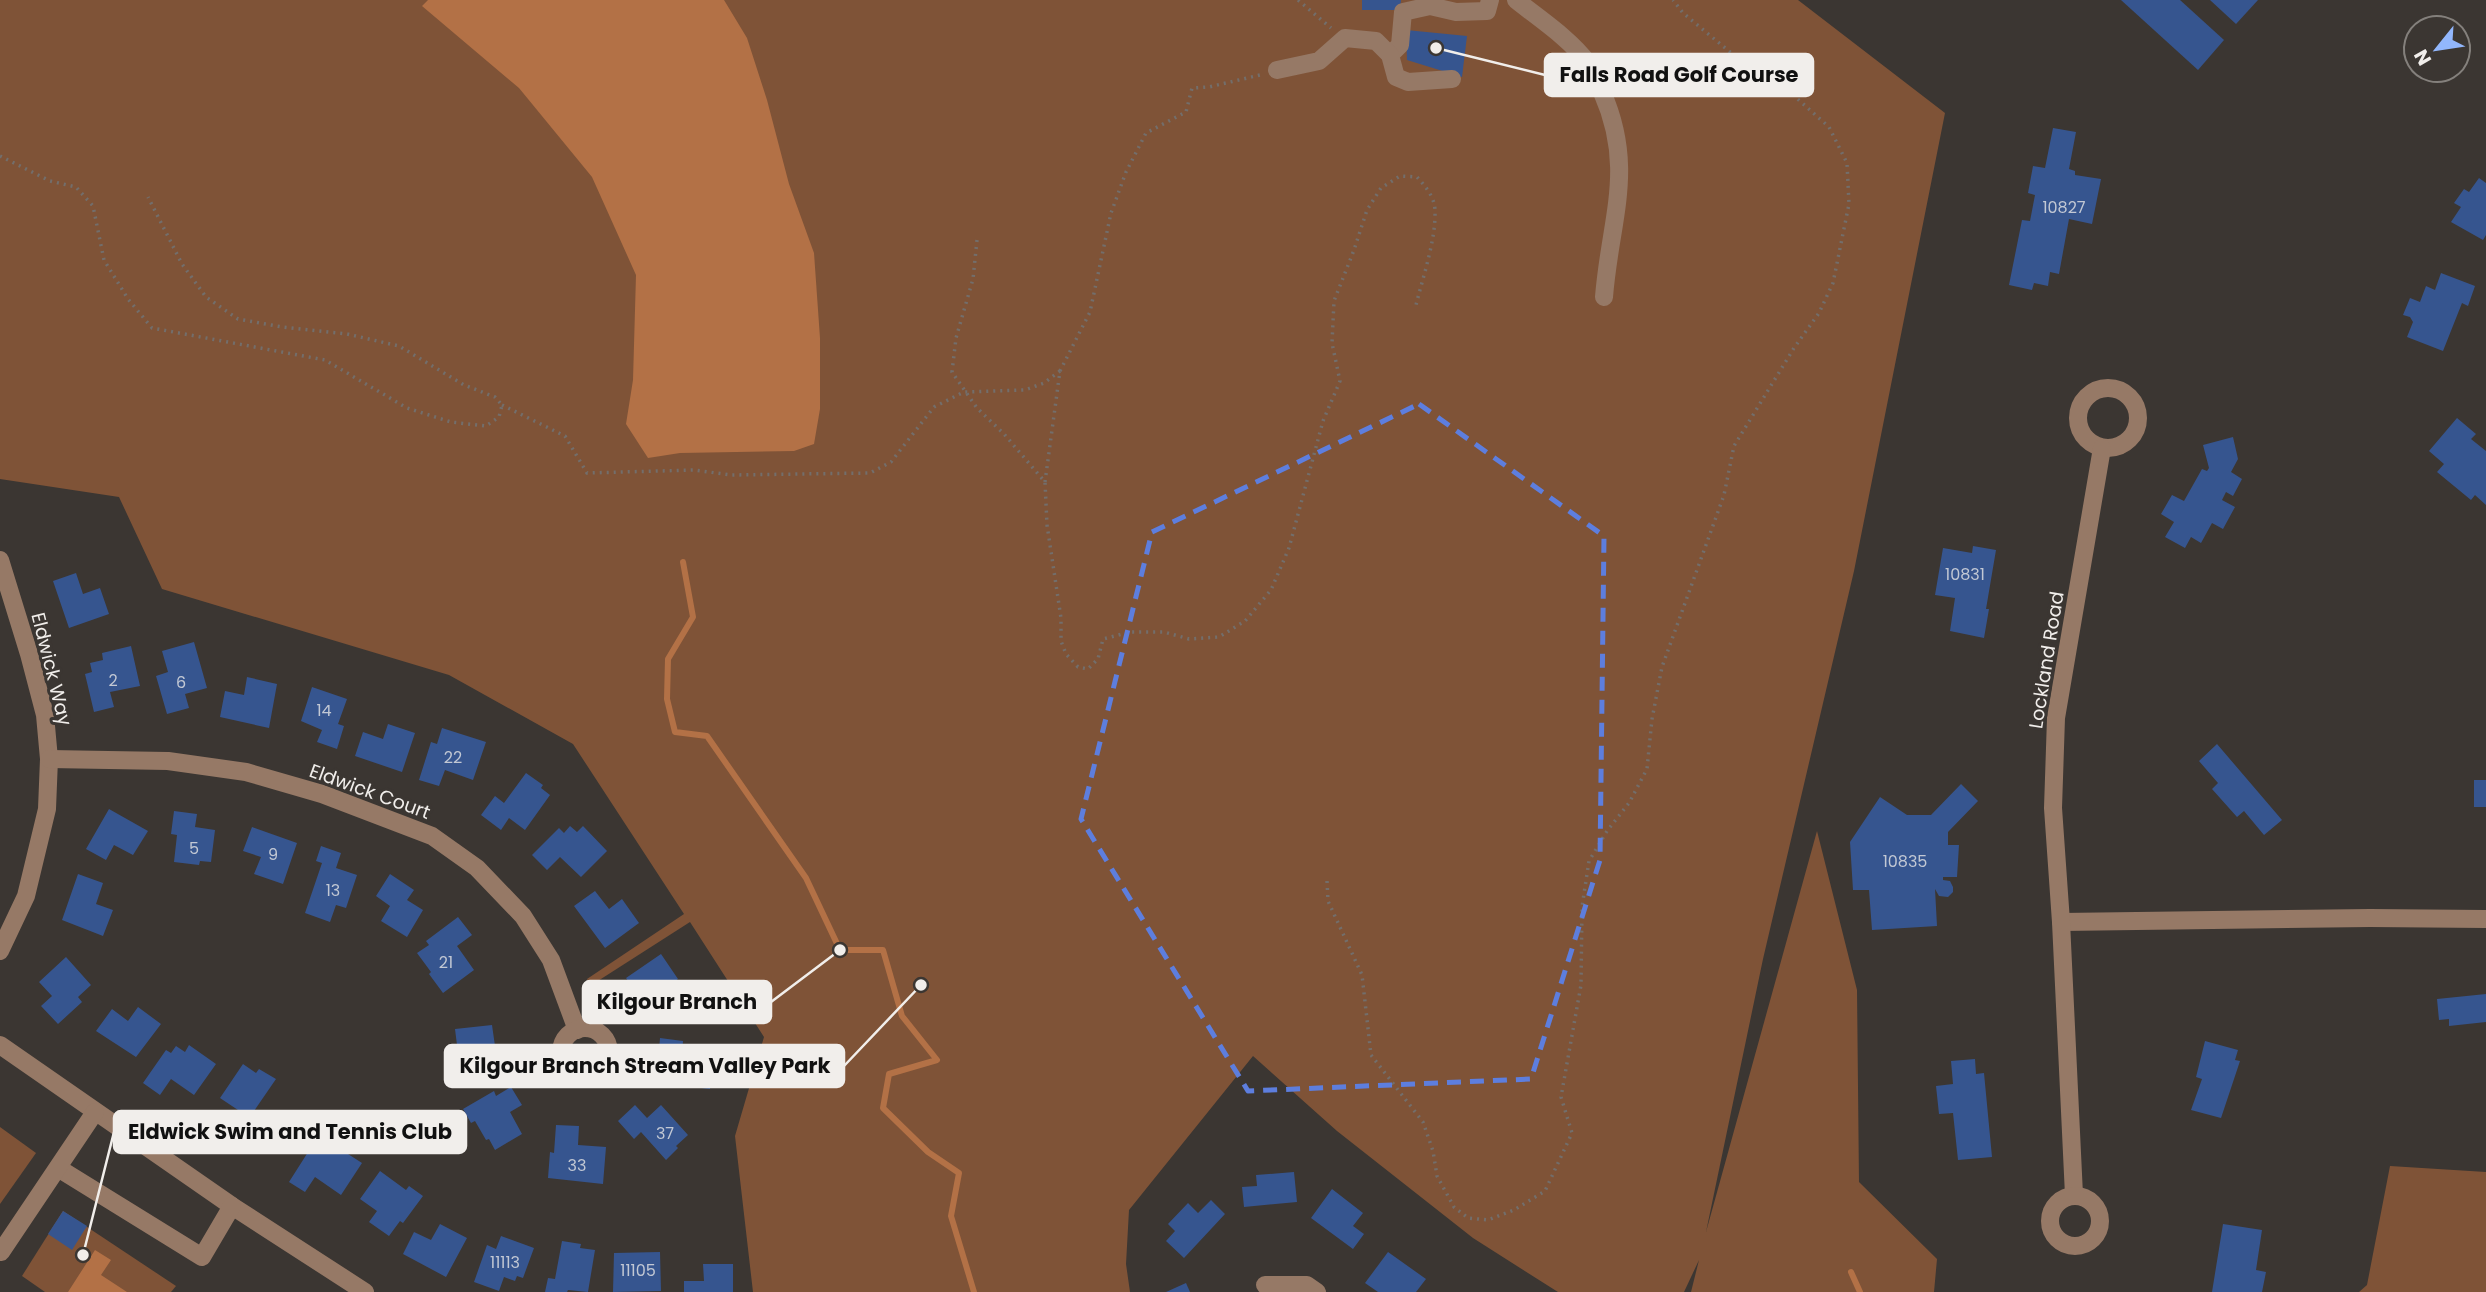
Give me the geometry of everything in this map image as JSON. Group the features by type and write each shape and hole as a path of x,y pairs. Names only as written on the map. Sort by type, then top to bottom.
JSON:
{"street":[{"path":"1390,55 1400,45 1402,12 1430,6 1456,12 1487,11 1490,0"},
{"path":"1516,0 1570,43 1590,65 1611,112 1619,145 1621,183 1604,297"},
{"path":"1277,70 1319,61 1346,38 1376,41 1390,55 1396,77 1408,82 1452,79"},
{"name":"Lockland Road","path":"2074,1195 2053,808 2056,718 2102,448"},
{"name":"Eldwick Way","path":"0,560 45,715 49,759 47,809 26,896 0,951"},
{"name":"Eldwick Court","path":"49,759 168,761 246,772 322,794 432,836 477,868 523,916 551,960 577,1030"},
{"path":"2061,922 2486,919"},
{"path":"0,1045 232,1206 342,1287 365,1292"},
{"path":"1,1252 95,1112"},
{"path":"58,1168 202,1257 232,1206"},
{"path":"1265,1285 1307,1285 1317,1292"}],"path":[{"path":"1298,0 1346,38"},
{"path":"1327,881 1328,901 1362,975 1371,1055 1423,1122 1433,1150 1437,1176 1454,1208 1468,1218 1489,1220 1514,1210 1545,1191 1572,1133 1561,1097 1581,985 1582,907 1589,861 1607,831 1629,803 1647,769 1651,719 1662,667 1724,495 1734,446 1794,348 1819,313 1833,283 1849,204 1847,163 1829,127 1791,94 1730,52 1683,13 1673,0"},
{"path":"1277,70 1209,87 1192,88 1186,112 1146,133 1126,172 1111,214 1090,312 1060,370 1045,482 1047,525 1061,618 1061,641 1066,654 1077,667 1088,669 1098,659 1103,639 1130,632 1164,632 1189,639 1219,637 1245,621 1271,590 1289,548 1323,421 1340,381 1332,343 1334,301 1367,210 1381,188 1400,176 1417,177 1429,191 1435,209 1416,305"},
{"path":"0,156 50,181 76,187 93,206 104,260 128,299 152,328 326,360 407,408 451,422 486,426 499,417 502,405"},
{"path":"148,197 182,264 206,297 238,319 347,334 399,346 464,385 495,397 502,405 565,436 587,473 694,470 731,475 870,473 891,462 934,407 964,392 1025,390 1044,383 1060,370"},
{"path":"977,240 973,279 956,338 952,372 964,392 1045,482"}],"highlighted area":[{"path":"1419,404 1604,536 1600,860 1531,1079 1248,1091 1081,819 1152,532"}],"shaded area":[{"path":"0,0 1798,0 1945,113 1854,571 1763,959 1706,1232 1817,831 1857,990 1859,1182 1937,1259 1934,1292 1691,1292 1699,1260 1684,1292 1558,1292 1473,1238 1337,1131 1253,1056 1129,1210 1126,1264 1130,1292 753,1292 735,1136 764,1037 690,922 590,986 587,979 684,914 573,744 449,675 162,589 119,497 0,479"},
{"path":"428,0 724,0 747,38 789,184 814,253 820,338 820,409 814,444 794,451 680,453 648,458 626,424 633,380 636,275 592,177 519,88 422,6"},
{"path":"0,1127 36,1153 0,1204"},
{"path":"2390,1166 2486,1172 2486,1292 2359,1292 2367,1285"},
{"path":"63,1211 176,1286 171,1292 45,1292 22,1276"},
{"path":"95,1250 111,1260 101,1275 127,1292 68,1292"}],"building":[{"path":"1362,0 1401,0 1400,10 1362,10"},
{"path":"2121,0 2180,0 2224,40 2198,70"},
{"path":"2210,0 2258,0 2236,24"},
{"path":"1406,30 1467,36 1462,77 1407,60"},
{"path":"2053,128 2076,132 2069,169 2075,171 2075,175 2101,179 2092,224 2069,219 2059,274 2050,272 2048,286 2034,283 2032,290 2009,285 2022,220 2030,221 2035,195 2028,193 2033,166 2045,168"},
{"path":"2479,178 2486,183 2486,235 2483,240 2451,222 2461,207 2454,203 2464,189 2469,192"},
{"path":"2441,273 2475,286 2468,306 2462,303 2443,351 2407,337 2413,322 2410,317 2403,315 2410,298 2420,302 2426,286 2435,290"},
{"path":"2457,418 2476,434 2471,439 2486,451 2486,505 2475,495 2471,500 2437,472 2444,464 2429,451"},
{"path":"2233,437 2238,459 2231,472 2242,479 2233,496 2226,492 2222,500 2235,507 2223,529 2212,523 2201,543 2191,537 2185,548 2165,537 2174,522 2161,514 2172,495 2184,501 2202,469 2207,471 2209,468 2203,445"},
{"path":"1973,546 1996,550 1984,638 1950,631 1955,598 1935,595 1943,548 1972,553"},
{"path":"76,573 83,594 100,588 109,614 69,628 53,581"},
{"path":"194,642 207,688 185,694 189,708 167,714 156,676 168,672 162,651"},
{"path":"131,646 140,686 110,692 114,707 94,712 85,674 92,672 90,663 103,660 102,653"},
{"path":"247,677 277,684 269,728 220,717 225,691 244,695"},
{"path":"312,687 347,699 338,724 344,726 337,749 317,742 322,730 301,721"},
{"path":"388,724 415,733 402,772 355,756 363,732 383,739"},
{"path":"442,728 486,742 473,780 445,770 439,786 419,780 431,742 437,744"},
{"path":"2217,744 2282,820 2264,835 2244,811 2237,817 2212,789 2218,783 2199,761"},
{"path":"526,773 543,785 541,788 550,795 525,830 509,818 501,830 481,815 495,796 504,803"},
{"path":"2474,780 2486,780 2486,807 2474,807"},
{"path":"1961,784 1978,801 1948,832 1948,845 1959,845 1957,877 1943,877 1943,880 1950,881 1953,887 1953,892 1948,897 1939,896 1935,889 1937,926 1872,930 1869,890 1853,890 1850,842 1880,797 1907,815 1931,815"},
{"path":"109,809 148,831 133,855 114,845 106,860 86,849"},
{"path":"174,811 197,814 195,827 215,830 211,862 200,861 199,865 174,862 177,835 171,834"},
{"path":"570,826 577,832 583,826 607,851 581,877 560,857 547,870 532,855 559,828 564,833"},
{"path":"252,827 297,843 283,884 254,874 261,857 243,851"},
{"path":"321,846 341,853 336,868 357,875 346,908 336,905 330,922 305,913 322,863 316,861"},
{"path":"78,874 103,883 96,904 113,910 103,936 62,920"},
{"path":"390,874 414,890 407,900 423,910 407,937 381,921 390,906 376,896"},
{"path":"595,891 609,909 622,899 639,923 605,948 574,906"},
{"path":"458,917 472,935 457,946 474,970 443,993 417,953 429,945 426,941"},
{"path":"661,954 678,979 665,988 676,1004 655,1019 626,978"},
{"path":"66,957 91,985 78,997 82,1002 58,1024 41,1006 52,996 39,982"},
{"path":"2486,994 2486,1022 2449,1026 2449,1019 2439,1020 2437,999"},
{"path":"138,1007 161,1024 136,1057 96,1031 112,1009 128,1021"},
{"path":"492,1025 495,1046 508,1044 511,1073 487,1076 486,1066 460,1069 455,1029"},
{"path":"660,1038 683,1041 682,1053 719,1057 717,1078 711,1077 710,1089 667,1084 670,1063 658,1062"},
{"path":"2205,1041 2238,1050 2235,1060 2240,1061 2221,1118 2191,1110 2202,1079 2196,1077"},
{"path":"189,1045 216,1064 194,1095 171,1079 160,1095 143,1083 166,1050 171,1053 176,1046 185,1052"},
{"path":"1975,1059 1976,1074 1984,1073 1992,1157 1958,1160 1953,1113 1939,1114 1936,1086 1953,1084 1951,1061"},
{"path":"243,1064 256,1073 259,1069 276,1079 254,1111 264,1118 251,1137 229,1122 238,1110 220,1098"},
{"path":"511,1087 522,1105 510,1112 522,1134 495,1150 475,1121 471,1123 463,1109 494,1091 496,1096"},
{"path":"635,1105 647,1118 661,1105 688,1135 666,1160 641,1132 634,1139 618,1121"},
{"path":"556,1125 579,1126 578,1145 606,1147 603,1184 548,1178 550,1152 554,1153"},
{"path":"320,1144 330,1150 334,1145 362,1163 341,1195 315,1177 305,1192 289,1182 310,1149 315,1152"},
{"path":"380,1171 406,1190 409,1186 423,1196 403,1223 400,1221 389,1236 369,1222 377,1211 360,1199"},
{"path":"1294,1172 1297,1202 1244,1207 1242,1187 1257,1186 1256,1175"},
{"path":"1332,1189 1363,1213 1353,1226 1364,1234 1353,1249 1311,1218"},
{"path":"1211,1200 1225,1214 1184,1258 1166,1241 1175,1231 1168,1224 1188,1203 1198,1213"},
{"path":"63,1211 87,1226 72,1250 48,1234"},
{"path":"440,1224 467,1238 446,1277 403,1254 414,1232 431,1240"},
{"path":"2223,1224 2262,1230 2256,1270 2266,1272 2262,1292 2212,1292"},
{"path":"501,1236 534,1248 523,1278 517,1276 515,1281 504,1277 499,1291 474,1282 487,1245 496,1249"},
{"path":"562,1241 581,1244 580,1248 595,1250 588,1292 545,1292 548,1278 555,1279"},
{"path":"660,1252 661,1291 613,1292 614,1253"},
{"path":"1388,1252 1426,1279 1416,1292 1378,1292 1365,1283"},
{"path":"703,1264 733,1264 733,1292 684,1292 684,1281 704,1281"},
{"path":"1186,1283 1190,1292 1166,1292"}],"waterway":[{"path":"683,562 693,617 668,659 667,699 675,732 707,736 806,878 840,950 883,950 902,1016 937,1060 889,1074 883,1108 928,1152 959,1173 951,1216 974,1292"},
{"path":"1851,1272 1860,1292"}],"place":[{"name":"Falls Road Golf Course","path":"1436,48"},
{"name":"Kilgour Branch","path":"840,950"},
{"name":"Kilgour Branch Stream Valley Park","path":"921,985"},
{"name":"Eldwick Swim and Tennis Club","path":"83,1255"}]}
